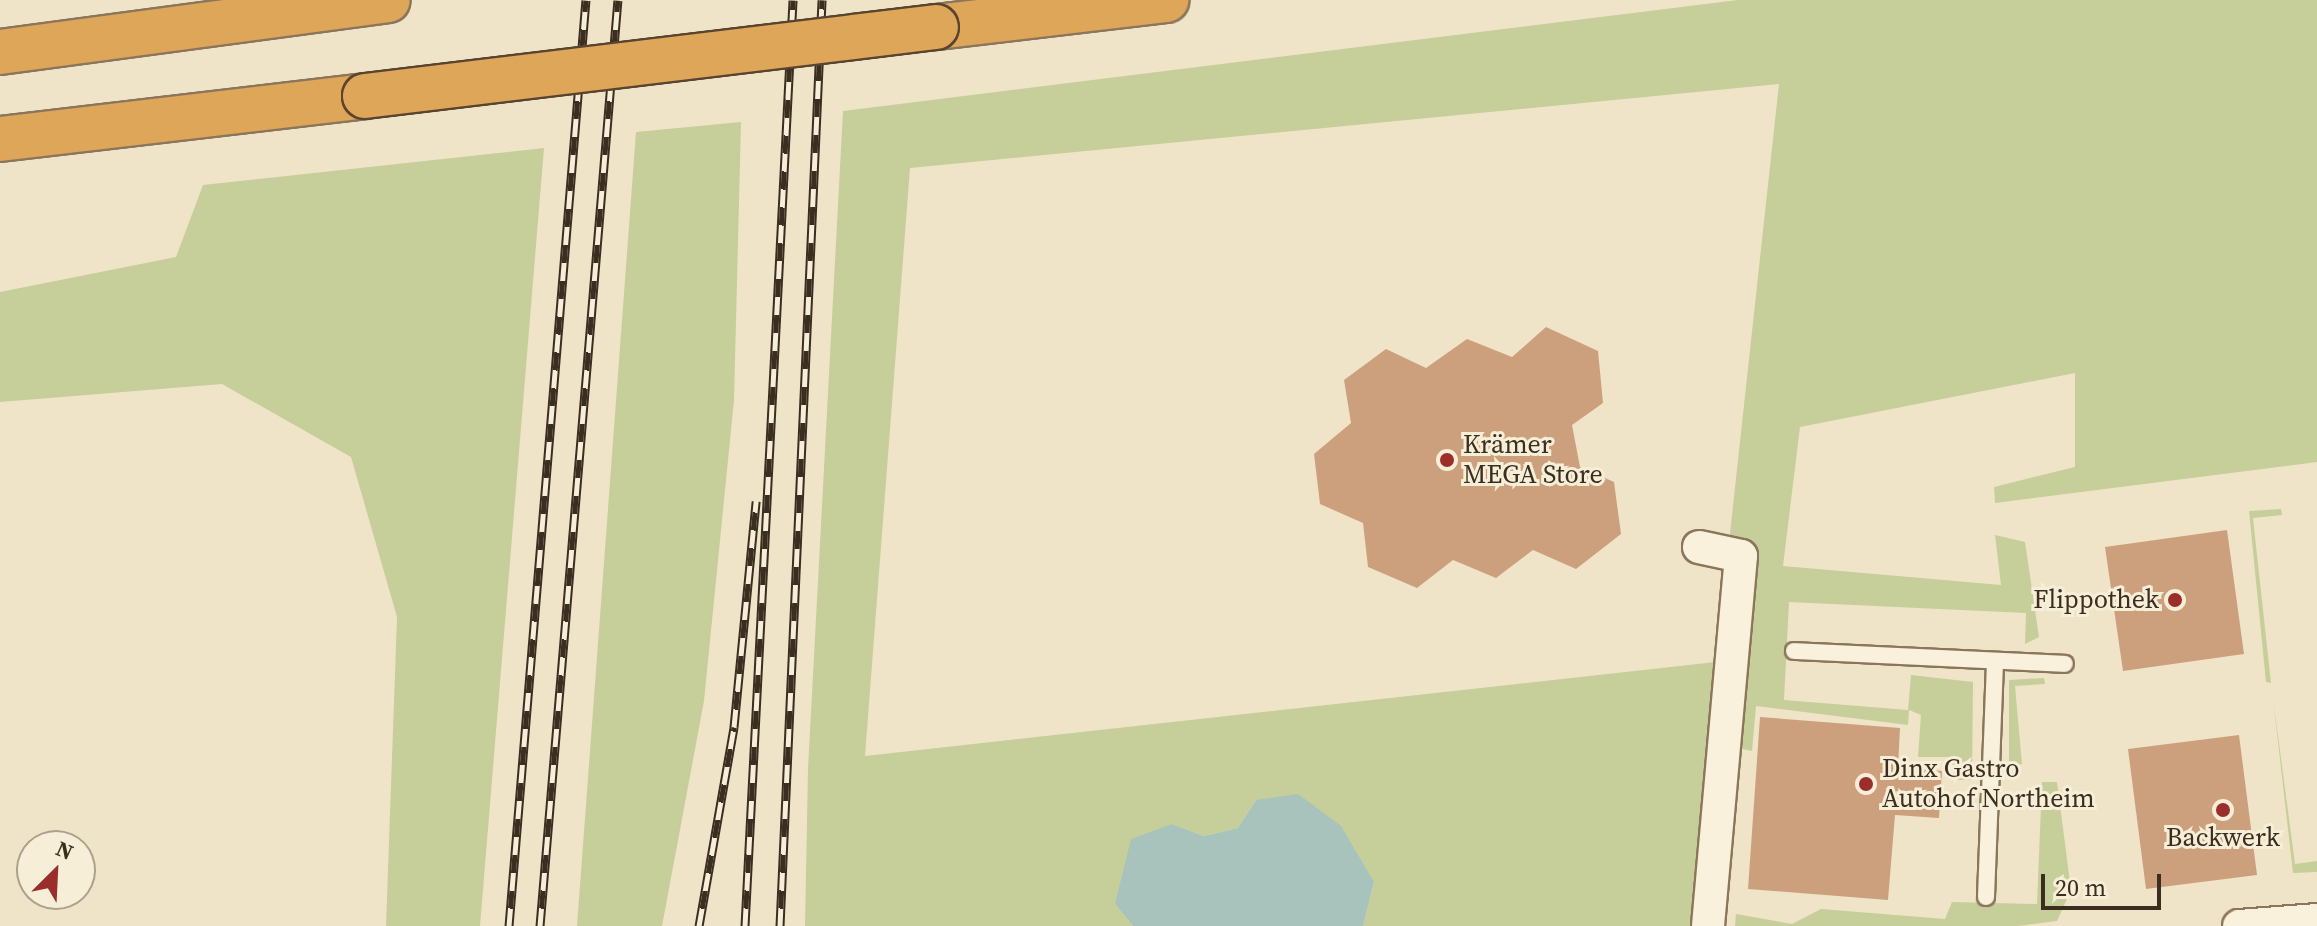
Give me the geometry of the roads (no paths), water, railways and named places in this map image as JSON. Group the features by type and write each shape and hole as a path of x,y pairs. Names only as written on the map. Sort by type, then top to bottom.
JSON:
{"highway":[{"path":"0,139 1166,0"},
{"path":"0,52 377,1"}],"street":[{"path":"1699,547 1741,556 1708,926"},
{"path":"2239,926 2317,920"}],"lane":[{"path":"1794,651 2065,664"},
{"path":"1986,897 1995,663"}],"water":[{"path":"1298,794 1341,826 1374,882 1363,926 1133,926 1115,904 1131,839 1172,824 1204,836 1238,828 1256,800"}],"railway":[{"path":"509,926 586,0"},
{"path":"540,926 618,0"},
{"path":"745,926 793,0"},
{"path":"780,926 822,0"},
{"path":"699,926 734,727 756,501"}],"place":[{"name":"Krämer MEGA Store","path":"1447,460"},
{"name":"Flippothek","path":"2175,600"},
{"name":"Dinx Gastro Autohof Northeim","path":"1866,784"},
{"name":"Backwerk","path":"2223,810"}]}
